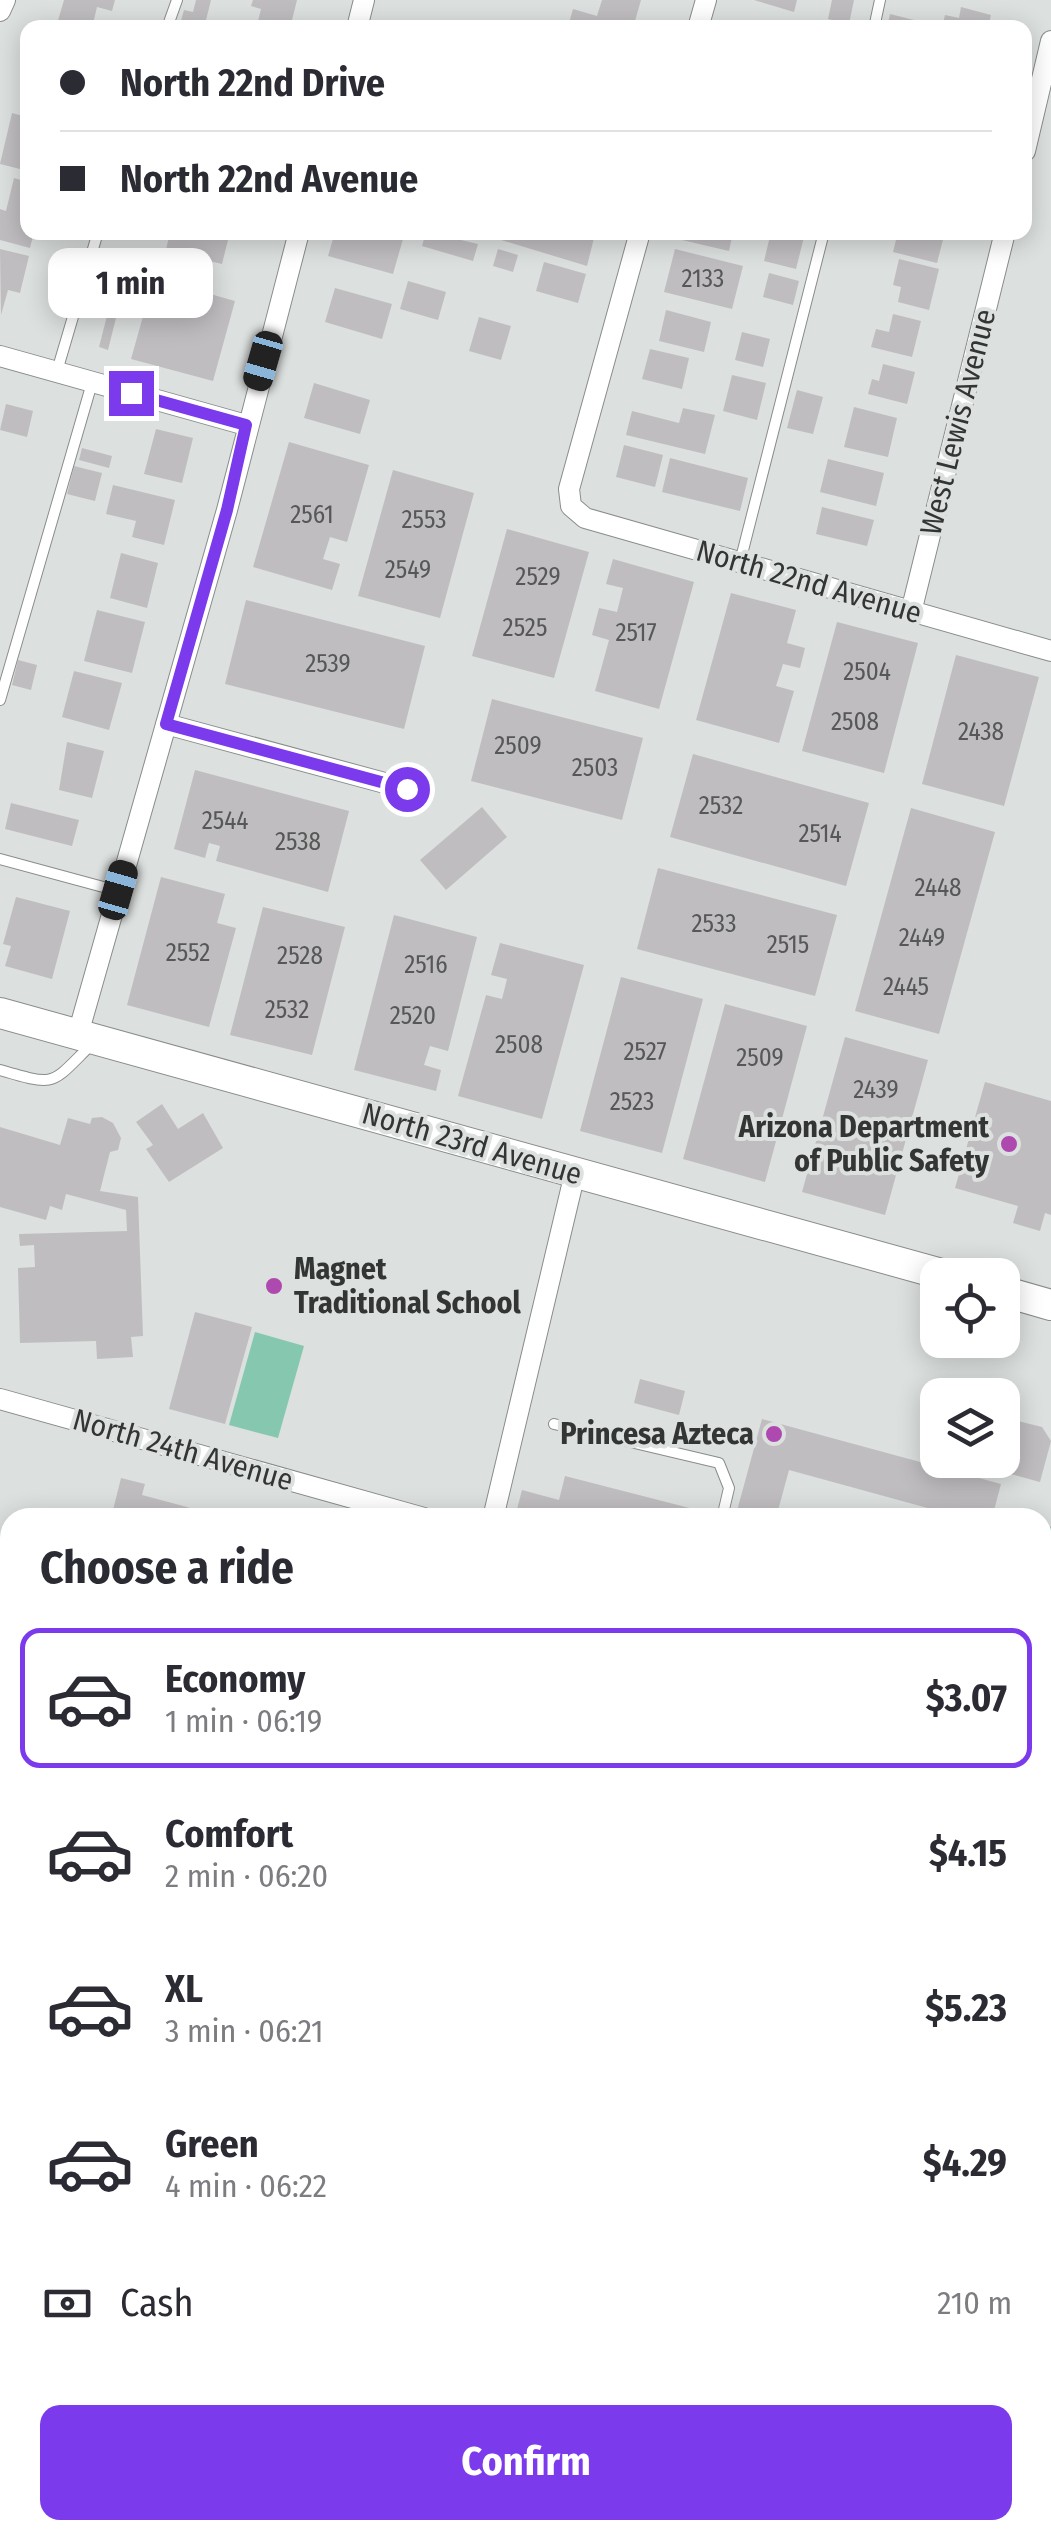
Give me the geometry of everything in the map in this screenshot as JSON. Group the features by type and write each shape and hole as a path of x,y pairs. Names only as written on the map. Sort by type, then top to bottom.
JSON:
{"street":[{"path":"0,11 5,0"},
{"path":"1032,122 1051,42"},
{"path":"87,1037 118,890 227,510 297,240"},
{"name":"North 22nd Avenue","path":"638,240 569,488 571,506 585,518 1051,651"},
{"name":"West Lewis Avenue","path":"911,612 1003,240"},
{"path":"0,356 246,425"},
{"path":"166,724 407,789"},
{"name":"North 23rd Avenue","path":"0,1013 920,1268"},
{"path":"495,1508 575,1173"},
{"path":"1020,1296 1051,1305"},
{"name":"North 24th Avenue","path":"0,1399 388,1508"}],"lane":[{"path":"56,372 96,240"},
{"path":"740,562 822,240"},
{"path":"0,700 92,383"},
{"path":"0,859 118,890"},
{"path":"0,1070 45,1083 56,1080 87,1037"},
{"path":"554,1424 719,1463 729,1488 724,1508"}],"green space":[{"path":"255,1332 304,1346 278,1438 229,1425"}],"building":[{"path":"64,0 115,0 112,11 97,7 94,20 58,20"},
{"path":"196,0 211,0 206,20 181,20 184,10 193,12"},
{"path":"253,0 297,0 292,20 258,20 261,9 251,6"},
{"path":"602,0 641,0 635,20 570,20 573,9 597,16"},
{"path":"754,0 797,0 794,12"},
{"path":"832,0 854,0 850,20 828,19"},
{"path":"961,7 991,15 990,20 944,20 945,15 959,18"},
{"path":"890,14 914,20 889,20"},
{"path":"12,113 20,115 20,169 0,164"},
{"path":"14,178 20,180 20,240 32,240 30,248 0,240 0,209 6,211"},
{"path":"168,240 228,240 222,264 166,250"},
{"path":"333,240 403,240 393,274 328,256"},
{"path":"424,240 478,244 473,261 422,246"},
{"path":"501,240 594,240 587,266"},
{"path":"682,240 731,240 729,251"},
{"path":"769,240 803,240 796,269 764,261"},
{"path":"896,240 943,240 937,263 893,252"},
{"path":"0,249 29,256 20,293 8,290 1,315"},
{"path":"498,249 518,255 513,272 493,266"},
{"path":"675,249 743,266 732,309 664,292"},
{"path":"899,259 939,269 929,310 898,302 901,287 893,285"},
{"path":"544,262 586,274 578,303 536,291"},
{"path":"769,273 799,281 793,305 763,297"},
{"path":"408,281 446,292 438,320 400,309"},
{"path":"151,288 201,302 203,292 235,301 213,381 131,359"},
{"path":"335,288 392,304 382,339 325,322"},
{"path":"109,308 118,310 108,350 99,347"},
{"path":"666,310 711,322 704,352 659,341"},
{"path":"893,314 921,321 912,357 871,347 876,329 889,332"},
{"path":"479,317 511,326 501,360 469,351"},
{"path":"742,332 770,339 763,367 735,360"},
{"path":"650,349 689,358 682,389 642,379"},
{"path":"883,364 915,372 907,404 868,394 872,379 879,381"},
{"path":"732,375 766,383 757,420 723,411"},
{"path":"314,383 370,400 360,434 304,418"},
{"path":"797,390 823,397 813,434 787,428"},
{"path":"6,404 33,411 27,437 0,430"},
{"path":"854,407 897,418 888,457 844,447"},
{"path":"683,408 715,415 705,454 626,435 632,411 679,423"},
{"path":"156,429 193,438 182,483 144,474"},
{"path":"289,442 369,465 347,542 330,537 323,559 340,564 332,590 253,567"},
{"path":"624,445 663,455 655,487 616,477"},
{"path":"82,448 112,456 109,468 79,460"},
{"path":"670,458 748,478 740,511 662,492"},
{"path":"828,459 884,473 876,506 820,492"},
{"path":"74,466 102,473 95,501 67,494"},
{"path":"393,470 474,493 440,618 358,596"},
{"path":"113,485 175,500 164,545 132,537 136,521 106,514"},
{"path":"822,507 874,520 867,546 816,534"},
{"path":"507,529 589,552 554,678 472,656"},
{"path":"121,553 158,563 147,608 110,598"},
{"path":"613,559 694,582 659,709 595,691 609,640 592,635 599,608 617,612 623,588 606,584"},
{"path":"731,593 796,610 787,643 805,648 800,668 783,664 776,686 794,691 779,743 696,720"},
{"path":"246,600 425,646 404,729 225,684"},
{"path":"97,610 145,622 132,673 84,661"},
{"path":"837,622 918,643 884,773 802,751"},
{"path":"956,655 1039,677 1004,806 922,784"},
{"path":"18,660 37,665 31,690 12,685"},
{"path":"74,671 122,683 109,730 62,717"},
{"path":"492,699 643,738 622,820 471,781"},
{"path":"67,742 104,751 92,798 59,790"},
{"path":"693,754 869,803 846,886 670,837"},
{"path":"195,770 349,811 328,892 216,861 220,846 209,843 205,858 174,849"},
{"path":"11,803 79,820 72,846 5,829"},
{"path":"482,807 507,837 446,890 420,860"},
{"path":"911,808 995,832 939,1034 855,1011"},
{"path":"658,868 837,915 815,996 637,949"},
{"path":"161,877 225,894 217,923 236,928 209,1027 127,1005"},
{"path":"16,897 70,911 52,979 5,966 11,946 3,944"},
{"path":"263,907 345,927 312,1055 230,1035"},
{"path":"394,915 477,937 448,1051 430,1046 424,1065 441,1070 436,1091 354,1070"},
{"path":"500,943 584,965 542,1119 458,1096 486,995 502,999 507,979 491,975"},
{"path":"621,977 703,999 662,1153 580,1131"},
{"path":"725,1004 807,1026 765,1182 683,1159"},
{"path":"845,1037 928,1060 885,1215 802,1192"},
{"name":"Arizona Department of Public Safety","path":"985,1082 1051,1101 1051,1215 1045,1213 1040,1231 1013,1223 1018,1206 955,1188"},
{"path":"162,1104 178,1129 203,1113 223,1148 169,1182 146,1149 153,1145 136,1122"},
{"path":"102,1117 113,1123 121,1138 118,1150 110,1152 100,1191 138,1197 143,1336 131,1337 133,1357 97,1359 96,1341 20,1343 18,1268 35,1267 34,1245 20,1246 19,1234 127,1231 126,1210 66,1194 62,1210 50,1206 46,1220 0,1207 0,1127 60,1145 68,1118 90,1124 92,1118"},
{"path":"195,1312 252,1327 225,1424 169,1409"},
{"path":"640,1379 685,1391 679,1415 634,1403"},
{"path":"762,1419 920,1462 920,1478 979,1478 1001,1484 995,1508 928,1508 789,1470 779,1508 738,1508"},
{"path":"1020,1422 1042,1427 1051,1441 1040,1482 1020,1477"},
{"path":"565,1476 689,1508 517,1508 522,1490 559,1500"},
{"path":"121,1478 145,1484 142,1495 191,1508 114,1508"}],"place":[{"name":"Arizona Department of Public Safety","path":"1009,1144"},
{"name":"Magnet Traditional School","path":"274,1286"},
{"name":"Princesa Azteca","path":"774,1434"}],"route":[{"path":"131,393 246,425 227,510 166,724 407,789"}]}
